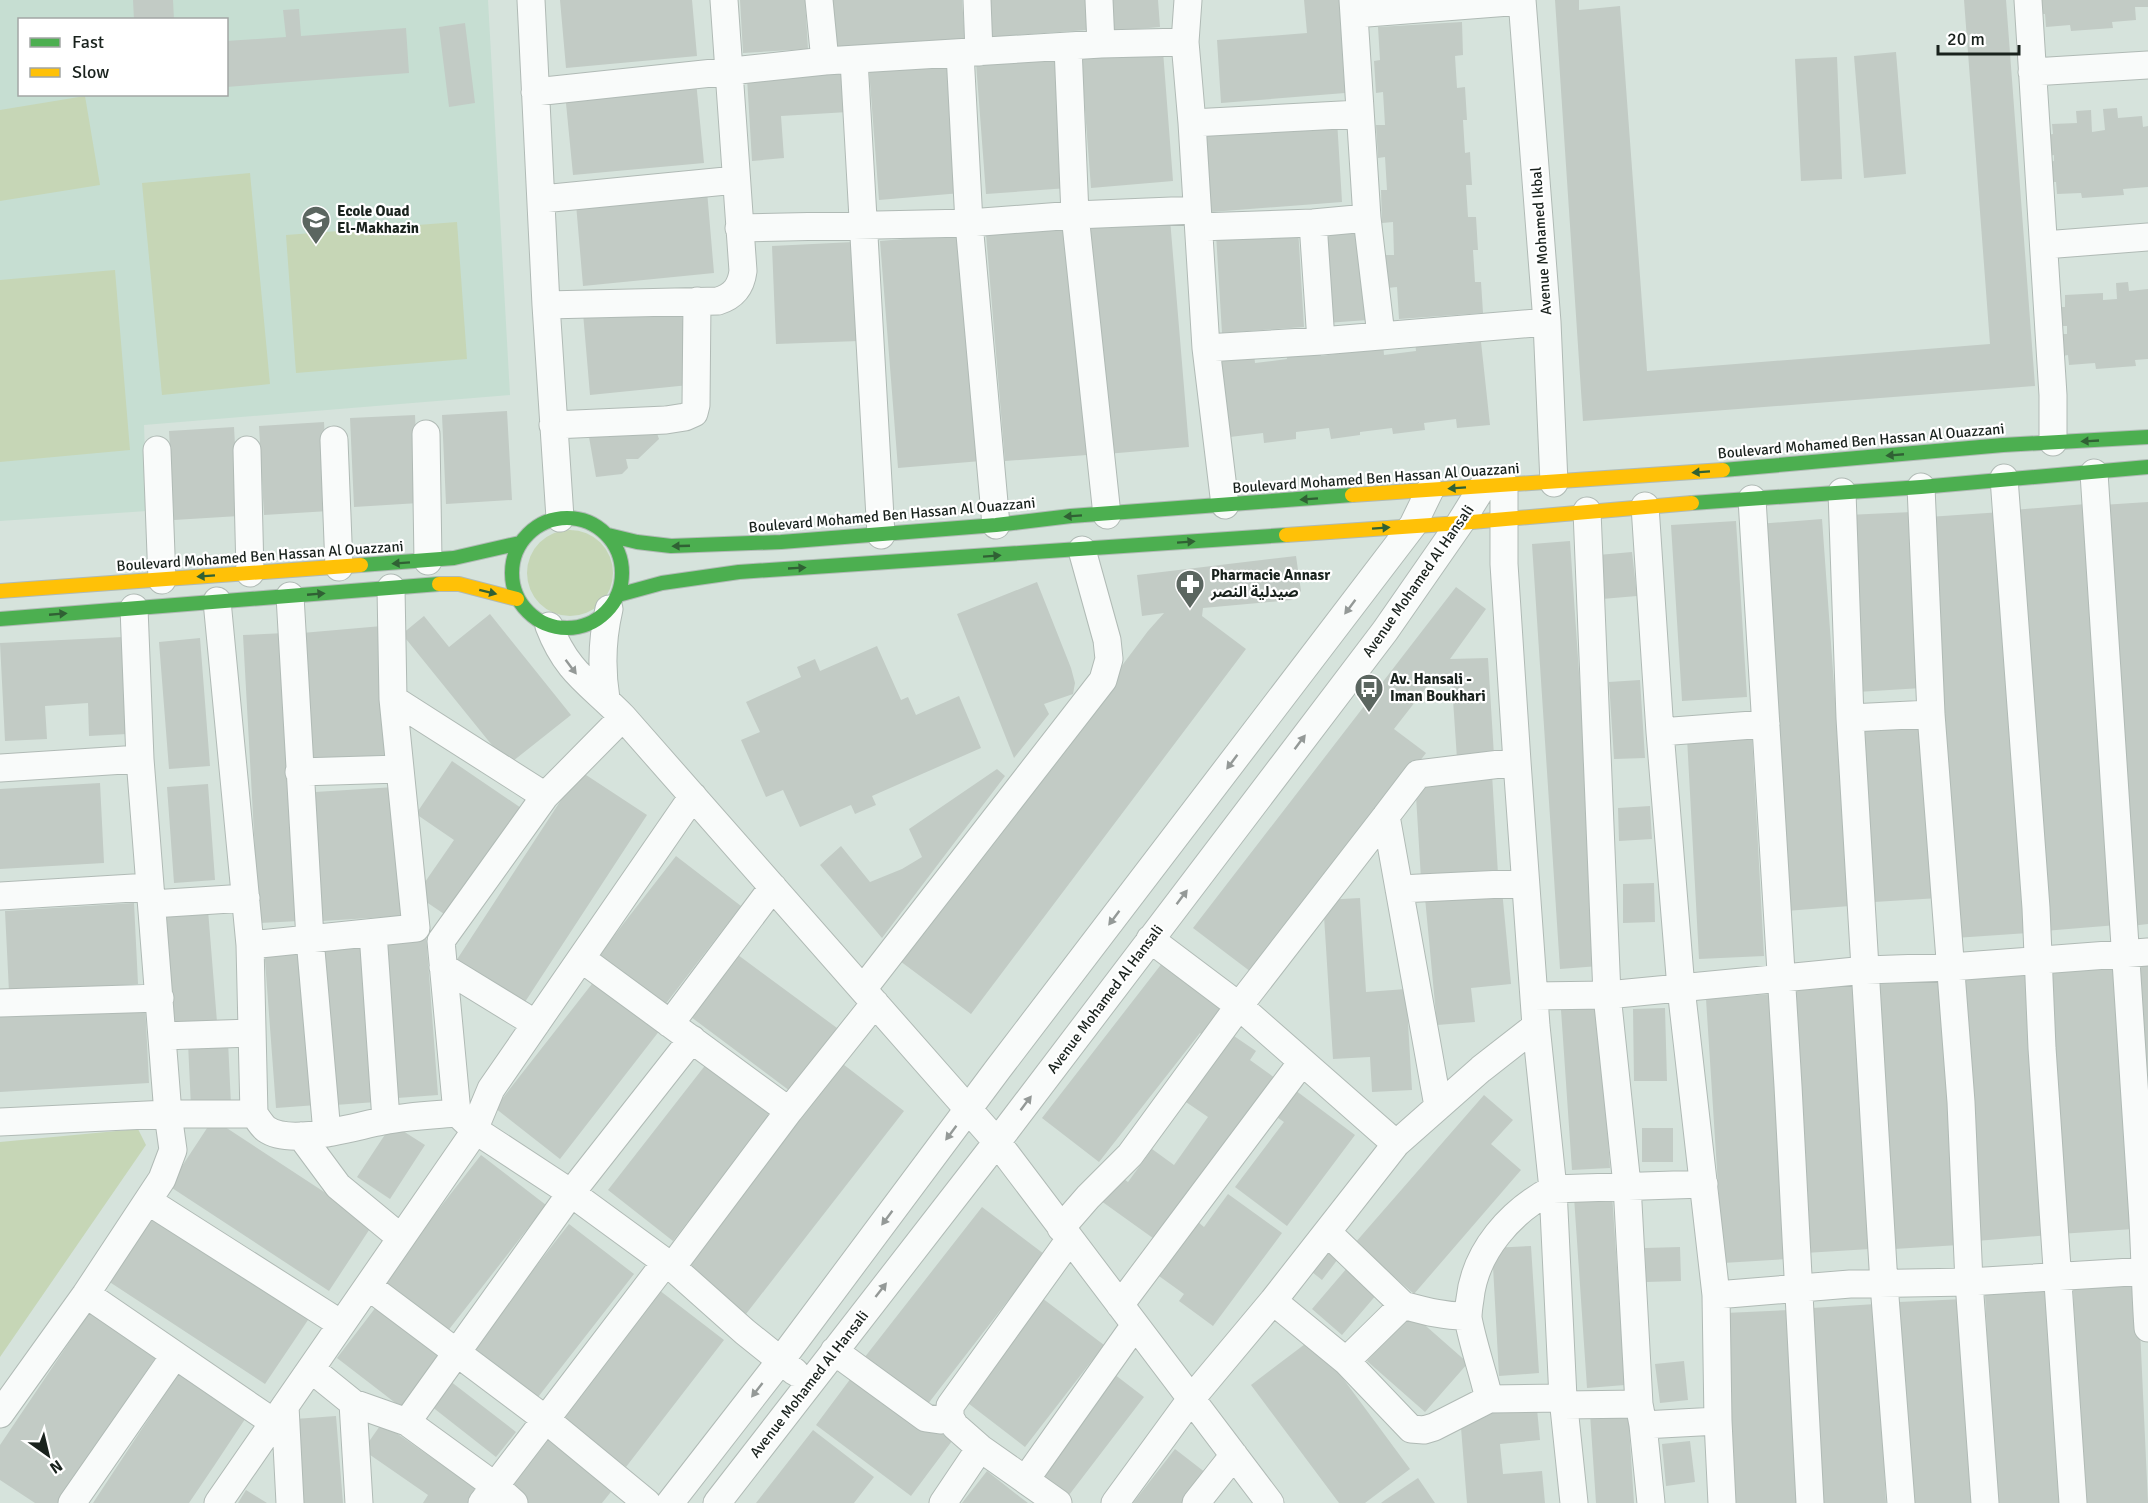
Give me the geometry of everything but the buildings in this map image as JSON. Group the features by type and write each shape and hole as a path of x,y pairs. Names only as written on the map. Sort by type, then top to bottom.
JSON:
{"street":[{"path":"531,0 546,305 560,518"},
{"path":"546,305 718,301 727,298 737,289 743,271 724,0"},
{"path":"819,0 825,61"},
{"path":"977,0 969,52 969,223 996,525"},
{"path":"1099,0 1101,44"},
{"path":"1188,0 1185,42 1206,348 1225,506"},
{"path":"2028,0 2053,395 2053,442"},
{"path":"1380,335 1367,218 1354,7 1522,1"},
{"name":"Avenue Mohamed Ikbal","path":"1522,1 1547,322 1554,483"},
{"path":"536,92 825,61 1101,44 1185,42"},
{"path":"1068,47 1075,214 1107,515"},
{"path":"854,60 881,535"},
{"path":"2032,72 2148,64"},
{"path":"1192,123 1360,114"},
{"path":"542,199 736,180"},
{"path":"739,228 969,223 1075,214 1313,223 1367,218"},
{"path":"1313,223 1321,341"},
{"path":"2044,245 2148,237"},
{"path":"553,424 666,420 694,413 696,405 696,301"},
{"path":"1206,348 1547,322"},
{"path":"426,434 428,561"},
{"name":"Boulevard Mohamed Ben Hassan Al Ouazzani","path":"608,535 671,546 781,542 996,525 1071,516 1750,469 1991,446 2148,437"},
{"path":"334,440 339,567"},
{"path":"158,450 162,580"},
{"path":"246,450 250,573"},
{"path":"614,708 602,676 602,654 604,631 614,602 622,579 622,563 617,548 608,535 594,524 577,518 560,518 544,522 520,543 511,571 512,585 517,599 536,620 549,626 566,629 582,626 597,619 614,602 646,586 739,572 1503,520 1645,506 1921,487 2148,467"},
{"path":"2094,473 2136,953 2148,1328"},
{"path":"2004,478 2036,908 2057,1277 2073,1503"},
{"path":"1494,485 1503,520 1525,883 1552,1189 1563,1402 1574,1503"},
{"name":"Avenue Mohamed Al Hansali","path":"717,1503 997,1142 1385,631 1460,523 1494,485"},
{"path":"1921,487 1931,714 1960,1102 1969,1282 1985,1503"},
{"path":"670,1503 781,1360 968,1109 1413,525 1430,490"},
{"path":"1842,492 1850,718 1884,1284 1901,1503"},
{"path":"1752,499 1788,1086 1810,1503"},
{"path":"1645,506 1660,732 1681,988 1716,1295 1722,1503"},
{"path":"1587,511 1606,995 1627,1185 1641,1415 1651,1503"},
{"name":"Boulevard Mohamed Ben Hassan Al Ouazzani","path":"0,591 428,561 480,554 520,543"},
{"path":"310,1369 353,1402 406,1422 497,1497 546,1419 789,1111 869,996 1103,680 1109,659 1107,640 1082,550"},
{"path":"0,619 430,584 459,584 517,599"},
{"path":"391,588 393,699 416,928 442,954 536,1024"},
{"path":"290,596 310,939 314,1135 338,1186 401,1238"},
{"path":"218,602 250,945 254,1114 266,1129 279,1134 314,1135 386,1120 466,1121 571,1193 669,1265 745,1332 809,1383"},
{"path":"0,1414 86,1294 148,1202 162,1179 173,1150 168,1114 141,759 134,608"},
{"path":"549,626 556,644 577,675 614,708 997,1142 1270,1503"},
{"path":"393,699 544,796"},
{"path":"466,1121 442,954 544,796 614,708"},
{"path":"1850,718 1931,714"},
{"path":"1660,732 1766,724"},
{"path":"0,768 141,759"},
{"path":"1058,1503 980,1448 955,1426 950,1417 951,1401 1066,1233 1088,1197 1130,1155 1239,1006 1413,778 1418,774 1517,762"},
{"path":"299,772 400,769"},
{"path":"218,1503 401,1238 466,1121 486,1097 693,796"},
{"path":"1386,816 1438,1106"},
{"path":"1399,889 1525,883"},
{"path":"670,1023 773,887"},
{"path":"0,896 151,895 246,898"},
{"path":"250,945 416,928"},
{"path":"373,933 386,1120"},
{"path":"1150,939 1239,1006 1396,1144"},
{"path":"1534,996 1606,995 1866,970 1950,967 2136,953"},
{"path":"582,959 789,1111"},
{"path":"0,1002 160,998"},
{"path":"1114,1503 1191,1399 1273,1301 1396,1144 1481,1068 1536,1026"},
{"path":"162,1036 252,1033"},
{"path":"406,1422 571,1193 692,1039"},
{"path":"1026,1479 1128,1315 1302,1062"},
{"path":"0,1122 168,1114 254,1114"},
{"path":"1489,1398 1468,1316 1474,1275 1490,1245 1509,1221 1531,1201 1552,1189 1704,1184"},
{"path":"148,1202 341,1324"},
{"path":"1327,1232 1403,1305 1454,1317 1468,1316"},
{"path":"1716,1295 1850,1284 1969,1282 2146,1271"},
{"path":"368,1286 546,1419 647,1503"},
{"path":"86,1294 175,1355 279,1414"},
{"path":"1273,1301 1346,1361 1411,1429 1424,1430 1434,1427 1489,1398 1563,1402 1641,1415 1718,1421"},
{"path":"1346,1361 1403,1305"},
{"path":"834,1351 926,1418 940,1420 950,1417"},
{"path":"72,1503 175,1355"},
{"path":"353,1402 359,1503"},
{"path":"279,1414 290,1503"},
{"path":"944,1503 980,1448"},
{"path":"1196,1503 1234,1455"}],"shaded area":[{"name":"Ecole Ouad El-Makhazin","path":"0,0 488,0 510,395 144,425 147,511 0,521"}],"green space":[{"path":"85,96 100,185 0,201 0,110"},
{"path":"250,173 270,384 162,395 142,183"},
{"path":"457,222 467,359 296,373 286,235"},
{"path":"115,270 130,450 0,462 0,280"},
{"path":"570,530 594,537 606,549 613,573 606,597 594,609 570,616 546,609 534,597 527,573 534,549 546,537"},
{"path":"138,1129 146,1145 0,1357 0,1142"}],"traffic: fast":[{"path":"1723,470 2003,445 2148,437"},
{"path":"1692,503 1921,487 2148,467"},
{"path":"608,535 637,542 671,546 781,542 996,525 1071,516 1352,495"},
{"path":"567,518 588,522 606,534 618,552 622,573 618,594 606,612 588,624 567,628 546,624 528,612 516,594 512,573 516,552 528,534 546,522 567,518"},
{"path":"618,595 662,583 739,572 1286,535"},
{"path":"361,565 454,558 520,543"},
{"path":"0,619 439,584"}],"traffic: slow":[{"path":"1352,495 1723,470"},
{"path":"1286,535 1692,503"},
{"path":"0,591 361,565"},
{"path":"439,584 459,584 517,599"}],"place":[{"name":"Ecole Ouad El-Makhazin","path":"316,246"},
{"name":"Pharmacie Annasr صيدلية النصر","path":"1190,610"},
{"name":"Av. Hansali - Iman Boukhari","path":"1369,714"}]}
